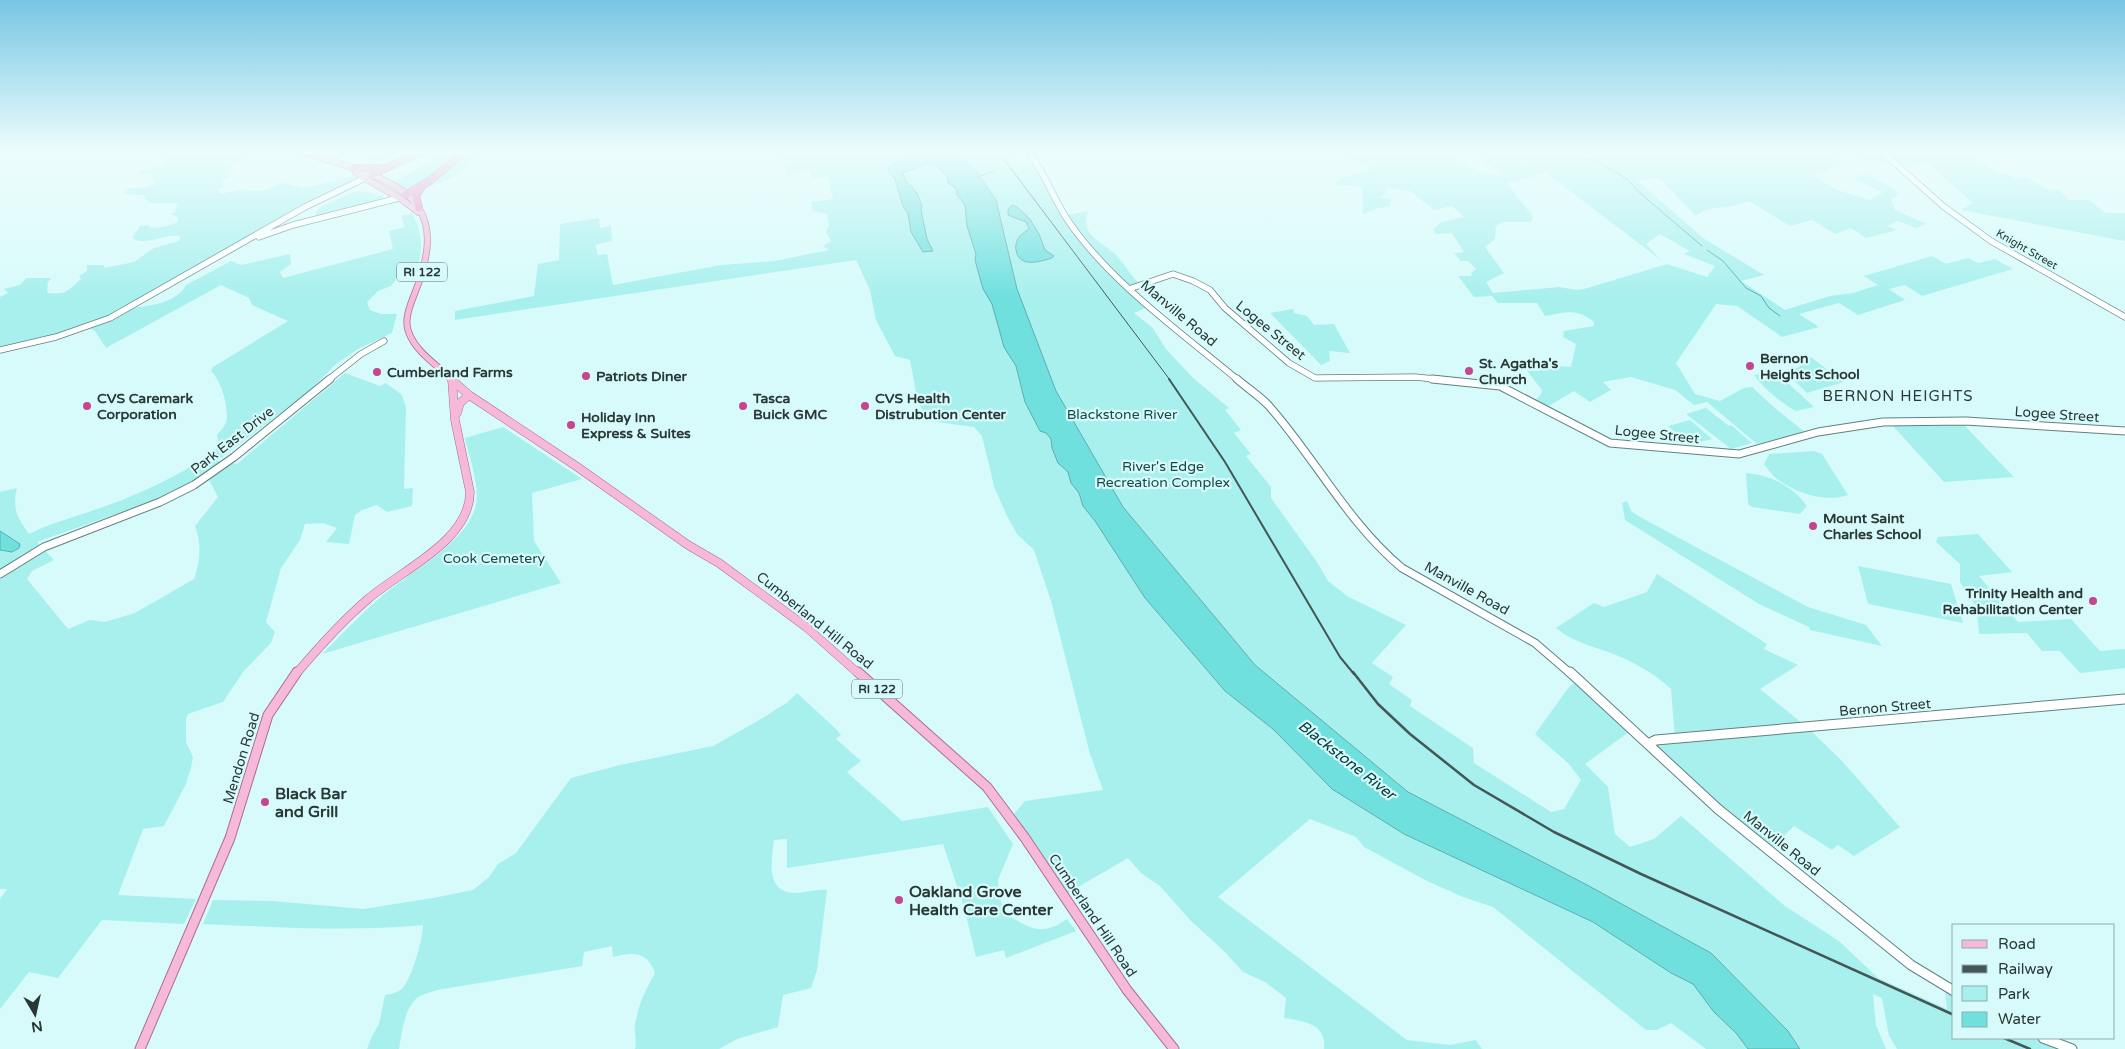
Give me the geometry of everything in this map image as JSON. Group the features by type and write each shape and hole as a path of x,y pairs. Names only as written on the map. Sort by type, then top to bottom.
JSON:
{"highway":[{"path":"417,199 419,210"}],"main road":[{"name":"RI 122","path":"401,199 419,210"},
{"name":"RI 122","path":"409,199 419,210 426,227 428,247 425,264 408,312 407,327 416,346 469,394"},
{"name":"Mendon Road","path":"140,1049 230,838 268,715 277,699 304,663 348,618 372,596 443,542 468,508 470,495 456,419 452,378"},
{"path":"454,403 469,394"},
{"path":"456,419 460,403 469,394"},
{"name":"Cumberland Hill Road","path":"469,394 688,545 717,562 805,626 987,787 1032,848 1127,990 1174,1049"}],"street":[{"path":"0,350 56,337 102,321 321,199"},
{"path":"231,250 285,227 395,199"},
{"name":"Manville Road","path":"1057,199 1069,222 1129,288 1268,405 1368,534 1390,558 1402,568 1535,643 1573,675 1718,809 1898,955 1936,982 1952,990"},
{"name":"Knight Street","path":"1935,199 1991,241 2125,318"},
{"name":"Logee Street","path":"1129,288 1173,274 1193,281 1210,290 1225,308 1289,363 1315,378 1415,377 1500,386 1610,443 1740,454 1818,432 1883,422 1966,421 2125,431"},
{"name":"Park East Drive","path":"0,574 54,542 156,504 199,482 225,464 360,354 384,341"},
{"name":"Bernon Street","path":"1648,744 1656,740 2125,699"},
{"path":"2046,1039 2072,1049"}],"green space":[{"path":"146,199 314,199 249,235 249,237 129,308 144,307 169,300 182,291 186,285 231,261 241,265 290,254 291,264 280,272 283,278 393,249 389,231 405,227 401,216 412,213 416,220 421,243 420,258 415,273 400,274 391,286 378,291 367,302 370,310 381,314 397,314 392,333 358,349 336,364 308,392 217,461 237,464 345,373 380,386 386,383 402,395 406,408 404,489 413,488 412,506 387,512 377,505 362,510 355,515 349,544 326,542 337,528 323,523 305,524 300,540 281,568 266,622 275,632 271,643 243,672 223,702 188,714 186,719 186,742 193,757 186,784 164,826 143,829 118,895 196,899 184,924 102,920 58,978 29,972 0,1009 0,899 7,889 0,889 0,550 9,552 20,544 0,531 0,492 17,488 15,507 21,523 29,534 125,499 193,465 219,446 217,435 227,420 225,398 218,380 211,371 213,367 288,321 252,305 249,298 221,285 106,348 95,331 87,327 0,349 0,297 8,293 4,289 20,285 26,278 51,278 47,284 48,293 64,292 81,279 79,276 87,271 87,265 103,265 105,268 134,262 154,248 179,241 180,236 168,236 150,241 132,238 140,226 149,225 150,228 165,227 178,222 178,217 171,214 175,212 178,203 147,202","holes":["206,474 218,497 195,526 199,539 199,553 194,579 135,613 105,622 90,620 68,629 27,579 32,571 54,560 37,542 161,498"]},
{"path":"338,199 380,199 317,218 316,212 318,209"},
{"path":"833,199 901,199 908,214 911,232 923,252 933,250 927,239 920,199 960,199 965,205 967,226 976,254 975,260 983,289 992,304 1004,347 1016,366 1025,402 1040,431 1046,433 1051,439 1052,448 1058,463 1068,472 1071,483 1079,493 1083,506 1095,521 1145,598 1225,691 1274,730 1332,789 1404,834 1593,922 1671,973 1693,984 1714,1012 1736,1033 1748,1049 1706,1049 1671,1023 1657,1030 1646,1030 1493,907 1463,897 1427,881 1364,847 1356,837 1310,819 1218,897 1407,1040 1450,1045 1476,1040 1482,1049 1324,1049 1322,1034 1318,1029 1313,1025 1284,1018 1286,998 1265,982 1243,972 1225,952 1190,920 1160,886 1141,873 1128,858 1066,894 1014,814 1025,801 1103,790 1090,754 1051,601 1034,550 1017,534 994,486 982,436 974,427 930,421 918,403 910,360 895,356 876,320 870,290 856,260 455,320 455,311 534,296 538,264 559,260 560,224 599,218 600,228 611,226 612,241 595,245 598,255 607,254 613,285 721,265 774,261 829,250 823,246 831,241 826,232 829,225 827,214 812,211 811,202"},
{"path":"992,199 1053,199 1062,216 1088,211 1086,220 1089,232 1118,258 1140,284 1130,288 1150,306 1134,313 1152,327 1166,349 1193,378 1229,408 1225,410 1241,430 1234,433 1251,454 1246,456 1271,487 1271,498 1317,562 1328,581 1347,596 1406,625 1372,663 1393,677 1389,684 1412,700 1410,706 1473,748 1474,763 1551,812 1564,809 1581,780 1569,764 1535,734 1569,687 1579,680 1633,729 1585,764 1608,787 1615,834 1630,847 1654,839 1681,816 1785,906 1839,941 1878,978 1947,1009 1945,989 1952,993 1952,1039 2041,1039 2066,1049 1897,1049 1889,1036 1882,998 1873,994 1876,1025 1886,1049 1801,1049 1788,1031 1711,953 1589,886 1408,792 1255,665 1123,507 1056,392 1017,289 1000,216"},
{"path":"1362,199 1391,199 1390,206 1363,214"},
{"path":"1420,199 1519,199 1533,217 1531,222 1502,222 1496,226 1495,239 1485,247 1504,273 1486,282 1493,293 1559,287 1577,290 1584,289 1667,264 1707,277 1715,266 1684,254 1690,251 1660,234 1646,244 1661,260 1580,199 1659,199 1703,238 1764,275 1741,281 1785,310 1830,296 1853,293 1878,285 1864,276 1932,256 1946,264 1969,258 1978,263 1995,259 2013,269 1922,296 1905,285 1889,289 1905,300 1858,315 1839,303 1799,314 1819,327 1782,337 1737,306 1716,304 1676,363 1695,394 1720,401 1744,388 1752,387 1806,433 1757,444 1707,402 1694,405 1675,390 1631,377 1603,382 1611,390 1590,402 1574,391 1547,407 1535,401 1542,390 1527,371 1538,371 1549,364 1552,366 1571,367 1576,344 1563,337 1564,331 1594,326 1594,322 1582,315 1571,312 1545,316 1537,303 1498,303 1492,296 1474,297 1458,276 1472,276 1471,273 1476,269 1468,261 1461,261 1454,253 1464,252 1452,233 1436,234 1433,229 1442,222 1464,217 1452,206 1434,210"},
{"path":"1679,199 1891,199 1895,210 1926,224 1916,228 1897,221 1887,226 1897,230 1866,238 1851,228 1835,234 1812,220 1790,226 1749,201 1733,206 1709,209 1696,216"},
{"path":"1968,199 2089,200 2106,213 2125,213 2125,241 1961,210 1973,203"},
{"path":"1293,309 1294,313 1307,316 1314,325 1334,324 1350,353 1329,351 1330,361 1321,365 1270,313"},
{"path":"1808,355 1844,382 1807,393 1786,372 1799,367 1803,362 1803,357"},
{"path":"1776,372 1814,407 1796,411 1773,395 1754,375"},
{"path":"1706,408 1729,426 1731,425 1752,443 1731,449 1686,414"},
{"path":"1690,420 1712,439 1689,445 1668,426"},
{"path":"1892,425 1964,425 2014,477 1944,482"},
{"name":"Cook Cemetery","path":"503,427 582,479 532,493 534,541 561,583 322,654 382,596 436,556 462,532 471,519 477,498 477,489 465,438"},
{"path":"1814,451 1822,454 1848,495 1830,498 1811,495 1793,489 1777,479 1764,464 1769,454"},
{"path":"1746,473 1764,476 1788,487 1807,506 1800,514 1752,507 1748,504"},
{"path":"1627,501 1631,511 1640,517 1808,607 1866,625 1882,646 1810,630 1809,627 1759,604 1625,520 1622,503"},
{"path":"1978,534 2012,572 1979,576 2018,622 2071,619 2100,651 2125,649 2125,668 2080,673 2060,651 2042,651 2027,633 1979,634 1977,608 1960,582 1960,564 1936,542 1938,537"},
{"path":"1858,566 1951,584 1963,623 1868,604"},
{"path":"1657,574 1767,644 1764,649 1798,665 1760,689 1807,727 1842,761 1900,827 1854,856 1838,845 1832,850 1794,826 1770,850 1650,744 1675,739 1671,689 1636,664 1580,642 1556,628 1594,603 1604,607 1647,592"},
{"path":"797,693 836,729 841,735 836,739 861,761 847,772 902,821 988,807 1013,844 998,880 999,894 1004,913 1028,926 1042,929 1058,925 1067,919 1076,931 1006,958 1004,950 976,957 964,907 943,844 787,868 787,839 774,840 773,876 775,883 780,889 799,893 827,890 817,970 811,988 783,995 778,1027 737,1039 719,1049 635,1049 635,1025 638,1011 655,973 648,961 638,955 627,954 613,957 612,946 584,952 582,966 437,990 422,995 413,1002 407,1014 399,1049 367,1049 379,1024 385,995 399,991 408,980 417,955 423,925 341,929 203,924 213,900 273,901 363,909 473,890 489,877 498,864 516,853 571,778 620,765 713,746 788,702"}],"water":[{"path":"901,199 919,199 927,239 933,251 923,252 911,232 908,214"},
{"name":"Blackstone River","path":"960,199 996,200 1017,289 1056,391 1123,507 1255,665 1408,792 1589,886 1711,953 1788,1031 1800,1049 1748,1049 1736,1033 1714,1012 1693,984 1671,973 1593,922 1404,834 1332,789 1274,730 1225,691 1145,598 1095,521 1083,506 1079,493 1071,483 1068,472 1058,463 1052,448 1051,439 1046,433 1040,431 1025,402 1016,366 1004,347 992,304 983,289 975,260 976,254 967,226 965,205"},
{"path":"1012,205 1030,219 1039,234 1045,250 1054,256 1052,258 1030,262 1018,256 1017,240 1029,228 1026,222 1008,215 1008,209"},
{"path":"0,531 20,544 19,548 12,552 0,550"}],"waterway":[{"path":"1647,199 1702,246"},
{"path":"1707,250 1723,261 1746,288 1761,296 1769,308 1780,316"}],"railway":[{"path":"1034,199 1170,380"},
{"path":"1169,379 1225,462 1340,657 1354,674"},
{"path":"1353,672 1378,704 1410,734 1474,785 1554,832 1641,874 1952,1014"},
{"path":"2006,1039 2030,1049"}],"place":[{"name":"Bernon Heights School","path":"1750,366"},
{"name":"St. Agatha's Church","path":"1469,371"},
{"name":"Cumberland Farms","path":"377,372"},
{"name":"Patriots Diner","path":"586,376"},
{"name":"CVS Caremark Corporation","path":"87,406"},
{"name":"Tasca Buick GMC","path":"743,406"},
{"name":"CVS Health Distrubution Center","path":"865,406"},
{"name":"Holiday Inn Express & Suites","path":"571,425"},
{"name":"Mount Saint Charles School","path":"1813,526"},
{"name":"Trinity Health and Rehabilitation Center","path":"2093,601"},
{"name":"Black Bar and Grill","path":"265,802"},
{"name":"Oakland Grove Health Care Center","path":"899,900"}],"district":[{"name":"BERNON HEIGHTS","path":"1898,396"}],"park label":[{"name":"River's Edge Recreation Complex","path":"1163,474"}]}
